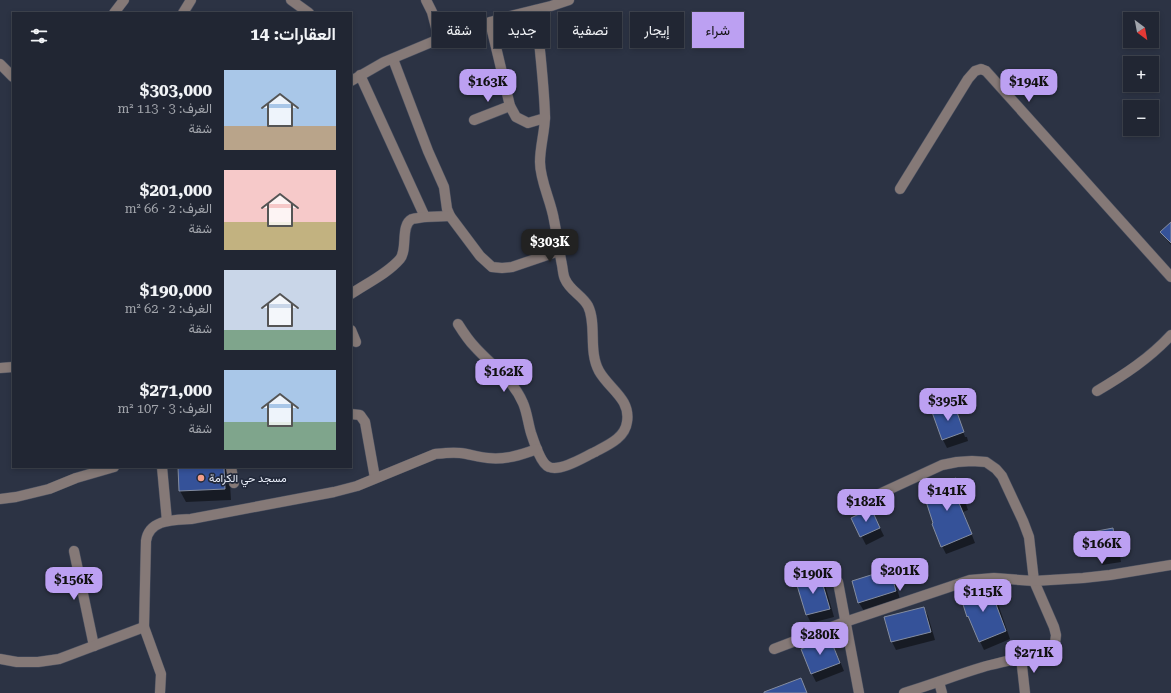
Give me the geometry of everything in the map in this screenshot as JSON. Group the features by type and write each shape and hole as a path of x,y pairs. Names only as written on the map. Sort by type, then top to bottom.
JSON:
{"street":[{"path":"115,12 124,0"},
{"path":"184,12 191,0"},
{"path":"426,0 432,12"},
{"path":"486,23 569,0"},
{"path":"294,1 309,12"},
{"path":"458,324 475,347 499,370 515,390 523,403 537,449 545,464 549,467 556,468 568,465 613,443 624,432 627,422 627,409 620,396 604,380 595,363 591,315 588,306 571,288 565,279 554,219 542,174 540,162 545,118 536,10"},
{"path":"490,22 510,106 516,118 528,123 545,118"},
{"path":"352,80 393,59 432,42"},
{"path":"393,59 428,151 444,187 446,204 450,216 480,256 492,266 502,268 512,267 559,251"},
{"path":"0,64 12,76"},
{"path":"900,189 968,79 975,71 981,69 986,71 1171,277"},
{"path":"360,75 425,217"},
{"path":"474,120 510,106"},
{"path":"352,293 381,275 400,259 403,254 406,225 412,219 450,216"},
{"path":"352,332 356,342"},
{"path":"1098,391 1137,365 1155,351 1171,335"},
{"path":"0,368 12,367"},
{"path":"352,414 360,414 363,418 375,478"},
{"path":"160,693 161,674 144,627 146,536 148,532 156,525 168,521 191,519 334,492 375,478 435,454 454,453 489,458 506,458 521,455 537,449"},
{"path":"862,502 942,465 957,462 986,462 996,469 1002,476 1023,521 1029,537 1034,581 1056,635 1055,642 1049,647 904,693"},
{"path":"0,498 49,489 76,478 111,468"},
{"path":"162,468 168,521"},
{"path":"231,468 234,483"},
{"path":"74,551 94,646"},
{"path":"774,649 845,622 970,580 994,578 1034,581 1110,575 1171,565"},
{"path":"838,582 859,693"},
{"path":"0,658 17,662 38,662 59,659 144,627"},
{"path":"1021,657 1025,693"},
{"path":"939,682 942,693"}],"building":[{"path":"1171,222 1171,243 1160,232"},
{"path":"954,404 964,432 942,440 932,412"},
{"name":"مسجد حي الكرامة","path":"178,468 224,468 225,489 179,491"},
{"path":"956,478 964,502 959,503 972,534 941,547 932,524 933,523 922,489"},
{"path":"871,508 880,528 860,537 851,518"},
{"path":"1113,528 1117,554 1097,557 1092,532"},
{"path":"890,569 896,591 858,603 852,581"},
{"path":"820,575 830,609 806,615 796,582"},
{"path":"991,585 1006,631 979,642 968,616 967,617 960,595"},
{"path":"924,607 931,632 891,642 884,617"},
{"path":"830,638 840,663 811,674 801,649"},
{"path":"801,678 807,693 764,693 764,692"}],"place":[{"name":"مسجد حي الكرامة","path":"201,478"}]}
